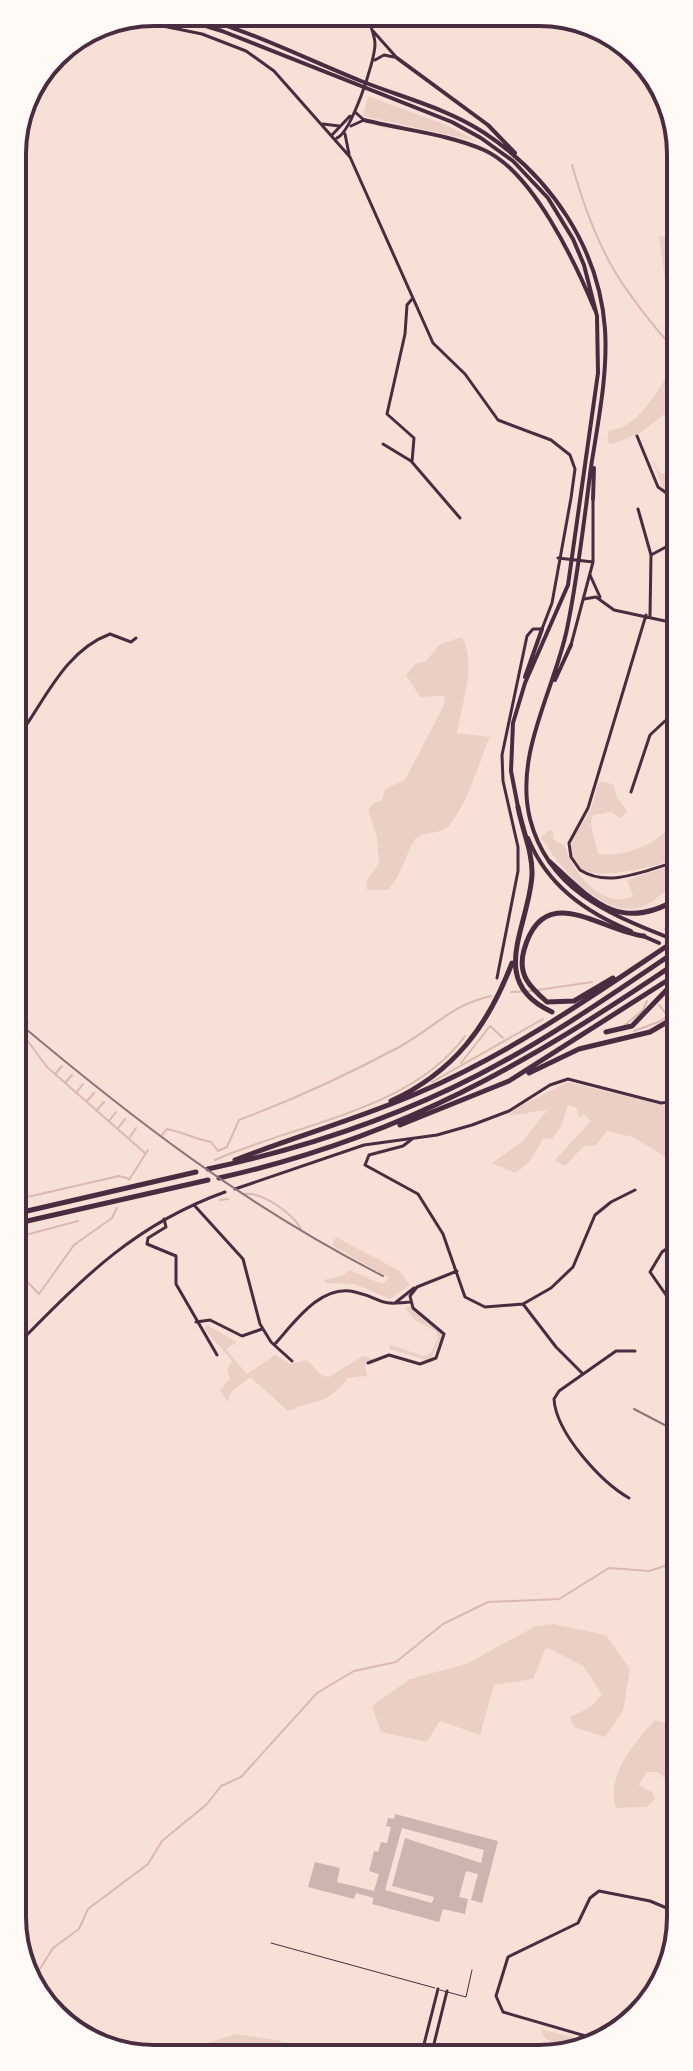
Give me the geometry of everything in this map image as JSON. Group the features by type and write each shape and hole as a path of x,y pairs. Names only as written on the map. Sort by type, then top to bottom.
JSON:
{"highway":[{"path":"206,26 452,122 481,138 526,173 561,217 582,259 597,316 598,373 569,581 525,683 515,716 511,749 518,807 532,874 515,954 492,1010 462,1053 417,1088 372,1112"},
{"path":"225,26 453,116 481,130 527,167"},
{"path":"397,58 488,125 527,167 572,225 598,289 605,353 571,608 532,746 526,784 530,819 550,862 566,883 596,907 667,937"},
{"path":"364,120 466,144 489,152 507,166 575,261 597,316"},
{"path":"593,499 595,442"},
{"path":"525,683 528,665 542,629"},
{"path":"550,689 571,645"},
{"path":"518,807 536,856 562,890 596,915 659,943"},
{"path":"550,862 593,901 616,911 646,913 667,903"},
{"path":"626,974 570,1002 551,1003 526,982 522,964 524,949 536,925 551,915 576,914 644,936"},
{"path":"667,946 556,1020 465,1071 372,1112 211,1169 316,1141 391,1115 477,1076 574,1019 667,957"},
{"path":"515,954 519,986 532,1001 552,1012"},
{"path":"384,1129 472,1090 586,1024 667,969"},
{"path":"509,1081 667,983"},
{"path":"606,1032 632,1026 667,988"},
{"path":"219,1178 343,1144 438,1113 579,1049 650,1032 667,1022"},
{"path":"26,1211 196,1172"},
{"path":"26,1221 208,1180"}],"street":[{"path":"166,26 212,37 254,56 323,124 350,157"},
{"path":"371,28 397,58"},
{"path":"371,28 375,43 372,62 345,134 350,157 412,299 433,343 466,376 494,416 503,423 556,442 574,464 571,500 552,603 542,629 533,629 527,638 503,744 503,781 517,838 518,871 497,978"},
{"path":"372,62 384,55 397,58"},
{"path":"334,137 339,126 354,110"},
{"path":"348,129 364,120 354,110"},
{"path":"323,124 339,126"},
{"path":"334,137 345,134"},
{"path":"412,299 407,305 405,334 387,416 414,438 412,462"},
{"path":"637,436 658,487 667,495"},
{"path":"383,444 412,462 460,518"},
{"path":"571,645 593,562 593,499"},
{"path":"638,509 651,555 648,615 588,808 570,840 569,851 577,868 601,878 620,877 667,864"},
{"path":"651,555 667,546"},
{"path":"561,558 593,562"},
{"path":"589,574 601,601"},
{"path":"581,602 590,597 614,610 667,621"},
{"path":"26,727 41,708 63,668 83,647 110,634 131,642 136,638"},
{"path":"631,792 654,729 667,722"},
{"path":"235,1189 364,1145 412,1139 496,1116 550,1085 568,1079 667,1102"},
{"path":"412,1139 403,1146 369,1155 365,1165 418,1194 443,1234 465,1295 473,1304 523,1304 551,1288 573,1267 588,1227 599,1211 635,1190"},
{"path":"26,1336 96,1266 130,1239 164,1219 225,1192"},
{"path":"194,1205 244,1261 262,1329 292,1361"},
{"path":"164,1219 166,1227 148,1238 147,1244 176,1257 176,1284 217,1355"},
{"path":"667,1248 650,1272 667,1296"},
{"path":"394,1304 417,1287 457,1271"},
{"path":"410,1302 417,1287"},
{"path":"274,1345 326,1295 353,1291 384,1305 410,1302"},
{"path":"368,1363 394,1355 426,1364 440,1353 443,1332 418,1313 410,1302"},
{"path":"523,1304 582,1373"},
{"path":"196,1322 209,1319 242,1336 262,1329"},
{"path":"629,1498 598,1476 556,1412 555,1395 616,1351 635,1351"},
{"path":"585,2036 503,2012 496,1996 507,1958 517,1949 580,1921 590,1898 599,1891 650,1901 667,1908"},
{"path":"424,2045 438,1989"},
{"path":"434,2045 447,1991"}],"lane":[{"path":"271,1943 466,1997 472,1970"}],"shaded area":[{"path":"368,96 446,125 476,141 363,116"},
{"path":"659,236 667,238 667,295"},
{"path":"666,377 667,412 640,433 612,444 607,442 609,430 619,428 637,416"},
{"path":"652,459 660,473 667,474 667,492 663,489"},
{"path":"461,637 466,646 468,670 457,733 490,737 468,793 451,823 442,830 417,837 388,890 367,890 366,882 379,863 377,837 368,810 375,802 382,801 385,789 405,780 445,703 444,696 420,697 406,675 415,664 425,662 439,645"},
{"path":"602,781 614,785 617,798 627,811 621,818 611,812 593,815 591,824 598,854 632,851 667,831 667,862 615,873 583,870 573,862 572,843 590,811 598,784"},
{"path":"549,830 553,832 554,840 565,846 574,867 600,894 622,899 633,896 627,880 667,867 667,890 644,906 629,909 613,906 598,899 571,876 541,837"},
{"path":"568,1082 667,1107 667,1158 633,1137 607,1131 596,1145 584,1146 565,1166 555,1160 591,1121 584,1114 579,1118 577,1108 568,1105 561,1127 552,1139 544,1138 529,1162 515,1173 492,1163 523,1141 547,1110 507,1116 518,1107"},
{"path":"336,1237 400,1271 410,1285 390,1299 355,1284 326,1283 324,1280 342,1276 349,1270 382,1284 389,1278 332,1245"},
{"path":"410,1306 443,1334 430,1361 389,1349 391,1345 424,1356 431,1352 438,1338 436,1331 416,1321 405,1308"},
{"path":"207,1325 237,1342 226,1349 247,1374 275,1355 290,1364 307,1360 321,1375 329,1377 363,1356 373,1359 365,1366 367,1376 348,1378 328,1397 288,1411 250,1377 231,1392 228,1402 220,1390 230,1379 227,1370 232,1361 204,1328"},
{"path":"553,1624 606,1635 630,1669 623,1711 605,1737 574,1727 570,1717 591,1707 602,1694 583,1666 546,1647 533,1679 494,1685 480,1735 440,1721 427,1742 381,1732 372,1706 410,1679 466,1664 536,1626"},
{"path":"655,1720 667,1724 667,1780 658,1772 647,1772 639,1785 652,1792 655,1799 647,1807 616,1808 614,1796 618,1772 631,1749"},
{"path":"540,2029 578,2038 554,2044"},
{"path":"236,2034 281,2041 281,2045 201,2045"}],"building":[{"path":"395,1814 498,1841 482,1903 471,1900 478,1874 466,1871 459,1897 468,1899 465,1914 443,1909 439,1922 372,1904 374,1898 356,1893 354,1899 308,1887 315,1862 340,1868 337,1882 374,1891 379,1874 369,1871 374,1851 378,1852 381,1842 387,1843 391,1827 386,1826 388,1818 394,1819","holes":["402,1828 484,1850 481,1863 405,1838 392,1886 434,1897 432,1903 385,1890"]}],"waterway":[{"path":"572,165 591,222 612,267 667,341"},
{"path":"538,990 592,982"},
{"path":"511,992 532,991"},
{"path":"162,1135 167,1129 178,1132 211,1142 218,1151 227,1147 239,1120 362,1066 413,1039 465,1005 491,996"},
{"path":"625,1025 643,1010 647,1001"},
{"path":"659,1005 667,1015"},
{"path":"634,1031 667,1016"},
{"path":"432,1082 543,1019"},
{"path":"461,1063 490,1026 503,1038"},
{"path":"215,1160 384,1098 415,1082 442,1061 465,1036"},
{"path":"26,1039 47,1067 145,1153"},
{"path":"55,1074 62,1066"},
{"path":"65,1083 72,1075"},
{"path":"76,1093 83,1084"},
{"path":"87,1101 94,1093"},
{"path":"97,1110 104,1102"},
{"path":"109,1121 116,1112"},
{"path":"118,1128 125,1119"},
{"path":"130,1137 136,1128"},
{"path":"129,1180 148,1150"},
{"path":"26,1197 119,1176 130,1179"},
{"path":"244,1194 259,1196 276,1205 301,1229"},
{"path":"220,1200 228,1199"},
{"path":"26,1280 39,1294 74,1245 112,1218 117,1208"},
{"path":"26,1235 78,1221"},
{"path":"38,1972 53,1948 79,1929 88,1909 148,1864 162,1841 207,1804 221,1786 241,1777 317,1693 354,1671 396,1662 443,1624 488,1602 559,1599 609,1568 649,1571 667,1565"}],"railway":[{"path":"26,1029 147,1126 236,1190 383,1276"},
{"path":"634,1409 667,1426"}]}
